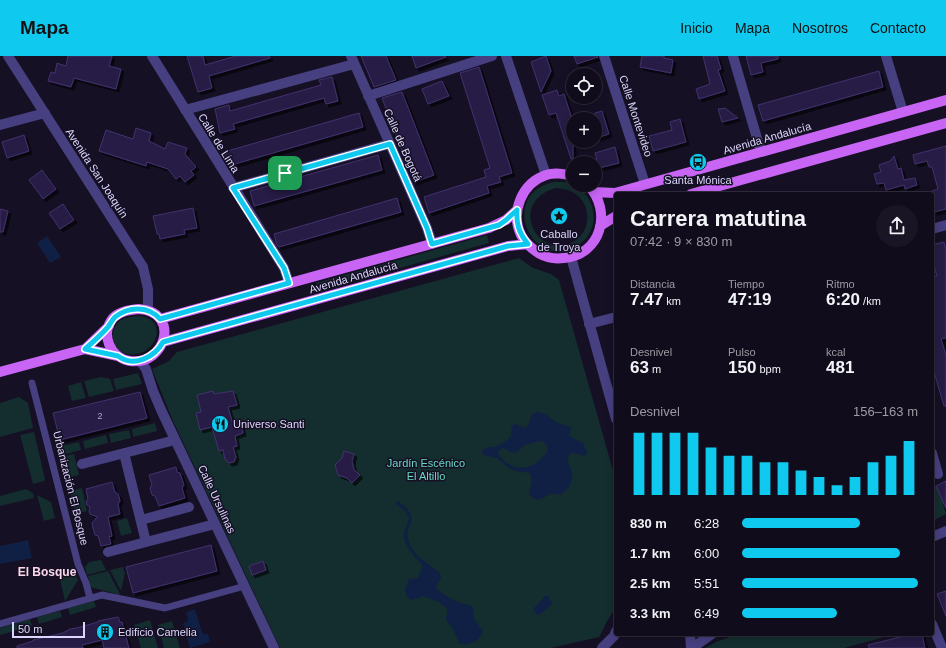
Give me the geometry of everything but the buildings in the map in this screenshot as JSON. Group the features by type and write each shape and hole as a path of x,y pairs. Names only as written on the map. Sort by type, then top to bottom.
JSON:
{"main road":[{"name":"Avenida Andalucía","path":"618,192 946,100"},
{"path":"698,192 946,123"},
{"path":"566,174 559,173 546,175 533,182 523,193 517,210 516,221 521,235 528,244 542,255 556,259 571,257 583,252 593,242 599,230 602,217 600,204 593,192"},
{"name":"Avenida Andalucía","path":"602,190 614,193"},
{"name":"Avenida Andalucía","path":"160,319 499,225 517,210"},
{"path":"600,226 614,217"},
{"name":"Avenida Andalucía","path":"163,342 508,246 528,244"},
{"path":"85,349 109,326 114,318 121,313 130,310 148,310 156,314 165,330 164,339 154,354 140,361 122,359 109,345 107,336 109,326"},
{"path":"0,372 85,349 118,356"}],"street":[{"name":"Avenida San Joaquín","path":"8,56 143,267 148,289 148,310"},
{"name":"Calle de Lima","path":"152,56 284,268 289,283"},
{"path":"368,96 492,56"},
{"path":"506,56 546,175"},
{"name":"Calle Montevideo","path":"604,56 645,184"},
{"path":"733,56 761,152"},
{"path":"886,56 903,112"},
{"path":"185,110 353,60"},
{"name":"Calle de Bogotá","path":"353,60 427,228 432,244"},
{"path":"0,125 44,113"},
{"path":"233,188 390,144"},
{"path":"934,228 946,225"},
{"path":"571,257 614,412"},
{"path":"589,324 614,318"},
{"name":"Calle Ursulinas","path":"140,361 146,369 153,391 175,440 274,648"},
{"name":"Urbanización El Bosque","path":"32,383 78,564 86,583 90,598"},
{"name":"Urbanización El Bosque","path":"82,464 175,440"},
{"path":"124,453 146,542"},
{"path":"934,459 939,474"},
{"path":"141,520 189,507"},
{"path":"108,552 215,524"},
{"path":"934,536 946,530"},
{"path":"0,624 102,594 165,608 245,586"},
{"path":"934,629 942,648"},
{"path":"602,648 614,635"},
{"path":"614,648 615,636"},
{"path":"690,636 692,648 709,636"}],"green space":[{"path":"566,182 566,190 555,188 542,194 537,199 531,210 531,223 534,230 540,238 546,242 556,245 569,244 578,238 585,229 587,219 586,208 580,198 571,192 584,192 591,204 594,217 591,231 583,242 577,246 562,251 549,250 538,243 530,233 525,221 525,208 530,196 546,184"},
{"path":"487,235 489,243 318,291 316,283"},
{"name":"Jardín Escénico El Altillo","path":"519,258 533,268 551,274 559,280 614,474 614,610 599,637 551,648 280,648 173,421 152,369 169,361 177,352"},
{"path":"139,316 149,319 155,324 157,331 156,338 145,351 137,354 127,354 117,349 113,339 114,329 121,320"},
{"path":"138,373 142,384 116,390 113,379"},
{"path":"101,377 110,379 114,391 89,397 84,381"},
{"path":"81,382 86,398 72,401 68,386"},
{"path":"19,397 28,403 33,428 0,437 0,403"},
{"path":"155,423 157,431 133,437 132,429"},
{"path":"129,430 131,438 111,443 109,434"},
{"path":"34,432 45,479 44,481 33,484 20,435"},
{"path":"106,435 108,443 85,449 83,441"},
{"path":"79,442 81,450 62,455 60,446"},
{"path":"74,454 79,475 66,478 61,457"},
{"path":"937,485 946,514 934,520 934,486"},
{"path":"82,488 87,511 75,514 70,491"},
{"path":"26,489 33,493 34,498 0,506 0,496"},
{"path":"37,495 51,502 55,518 44,521"},
{"path":"127,518 132,533 121,536 117,521"},
{"path":"101,560 106,570 87,575 85,567 89,562"},
{"path":"74,567 78,580 65,601 58,571"},
{"path":"123,567 125,573 121,591 110,570"},
{"path":"108,571 120,595 90,587 88,576"},
{"path":"94,601 96,607 70,615 68,608"},
{"path":"60,611 62,617 39,624 37,617"},
{"path":"30,619 32,626 0,635 0,628"},
{"path":"150,620 158,648 141,648 134,625"},
{"path":"172,621 180,648 164,648 158,625"},
{"path":"732,636 888,636 844,648 705,648"}],"water":[{"path":"47,236 61,257 50,263 37,243"},
{"path":"536,412 542,413 558,423 568,426 571,428 569,436 583,443 587,453 585,456 573,453 569,454 568,460 572,473 572,479 565,492 561,494 550,494 538,499 531,497 529,494 532,480 530,473 510,469 497,458 483,455 482,452 484,450 501,444 511,436 512,425 516,424 524,428 526,427 531,416","holes":["539,441 545,443 548,450 543,457 531,466 523,468 509,465 498,453 503,448 515,453 525,445"]},
{"path":"398,501 410,514 411,523 408,538 410,545 419,557 440,573 441,579 436,585 437,589 446,596 460,603 472,606 474,619 483,631 479,638 470,644 459,643 453,629 446,619 448,609 439,602 423,596 412,600 407,597 405,590 409,579 418,578 423,566 410,551 404,538 404,533 409,518 405,511 396,504"},
{"path":"28,540 32,558 0,564 0,546"},
{"path":"545,596 548,596 552,604 539,615 536,614 533,609"},
{"path":"195,609 202,632 204,634 208,634 210,642 190,648 183,623 187,622 188,620 186,612"}],"place":[{"name":"Santa Mónica","path":"698,162"},
{"name":"Caballo de Troya","path":"559,216"},
{"name":"Universo Santi","path":"220,424"},
{"name":"Edificio Camelia","path":"105,632"}],"district":[{"name":"El Bosque","path":"47,572"}],"route":[{"path":"390,144 427,228 432,244 499,225 517,210 516,221 521,235 528,244 508,246 163,342 154,354 140,361 131,361 122,359 118,356 85,349 109,326 114,318 121,313 130,310 148,310 156,314 160,319 289,283 284,268 233,188 285,173 390,144"}]}
